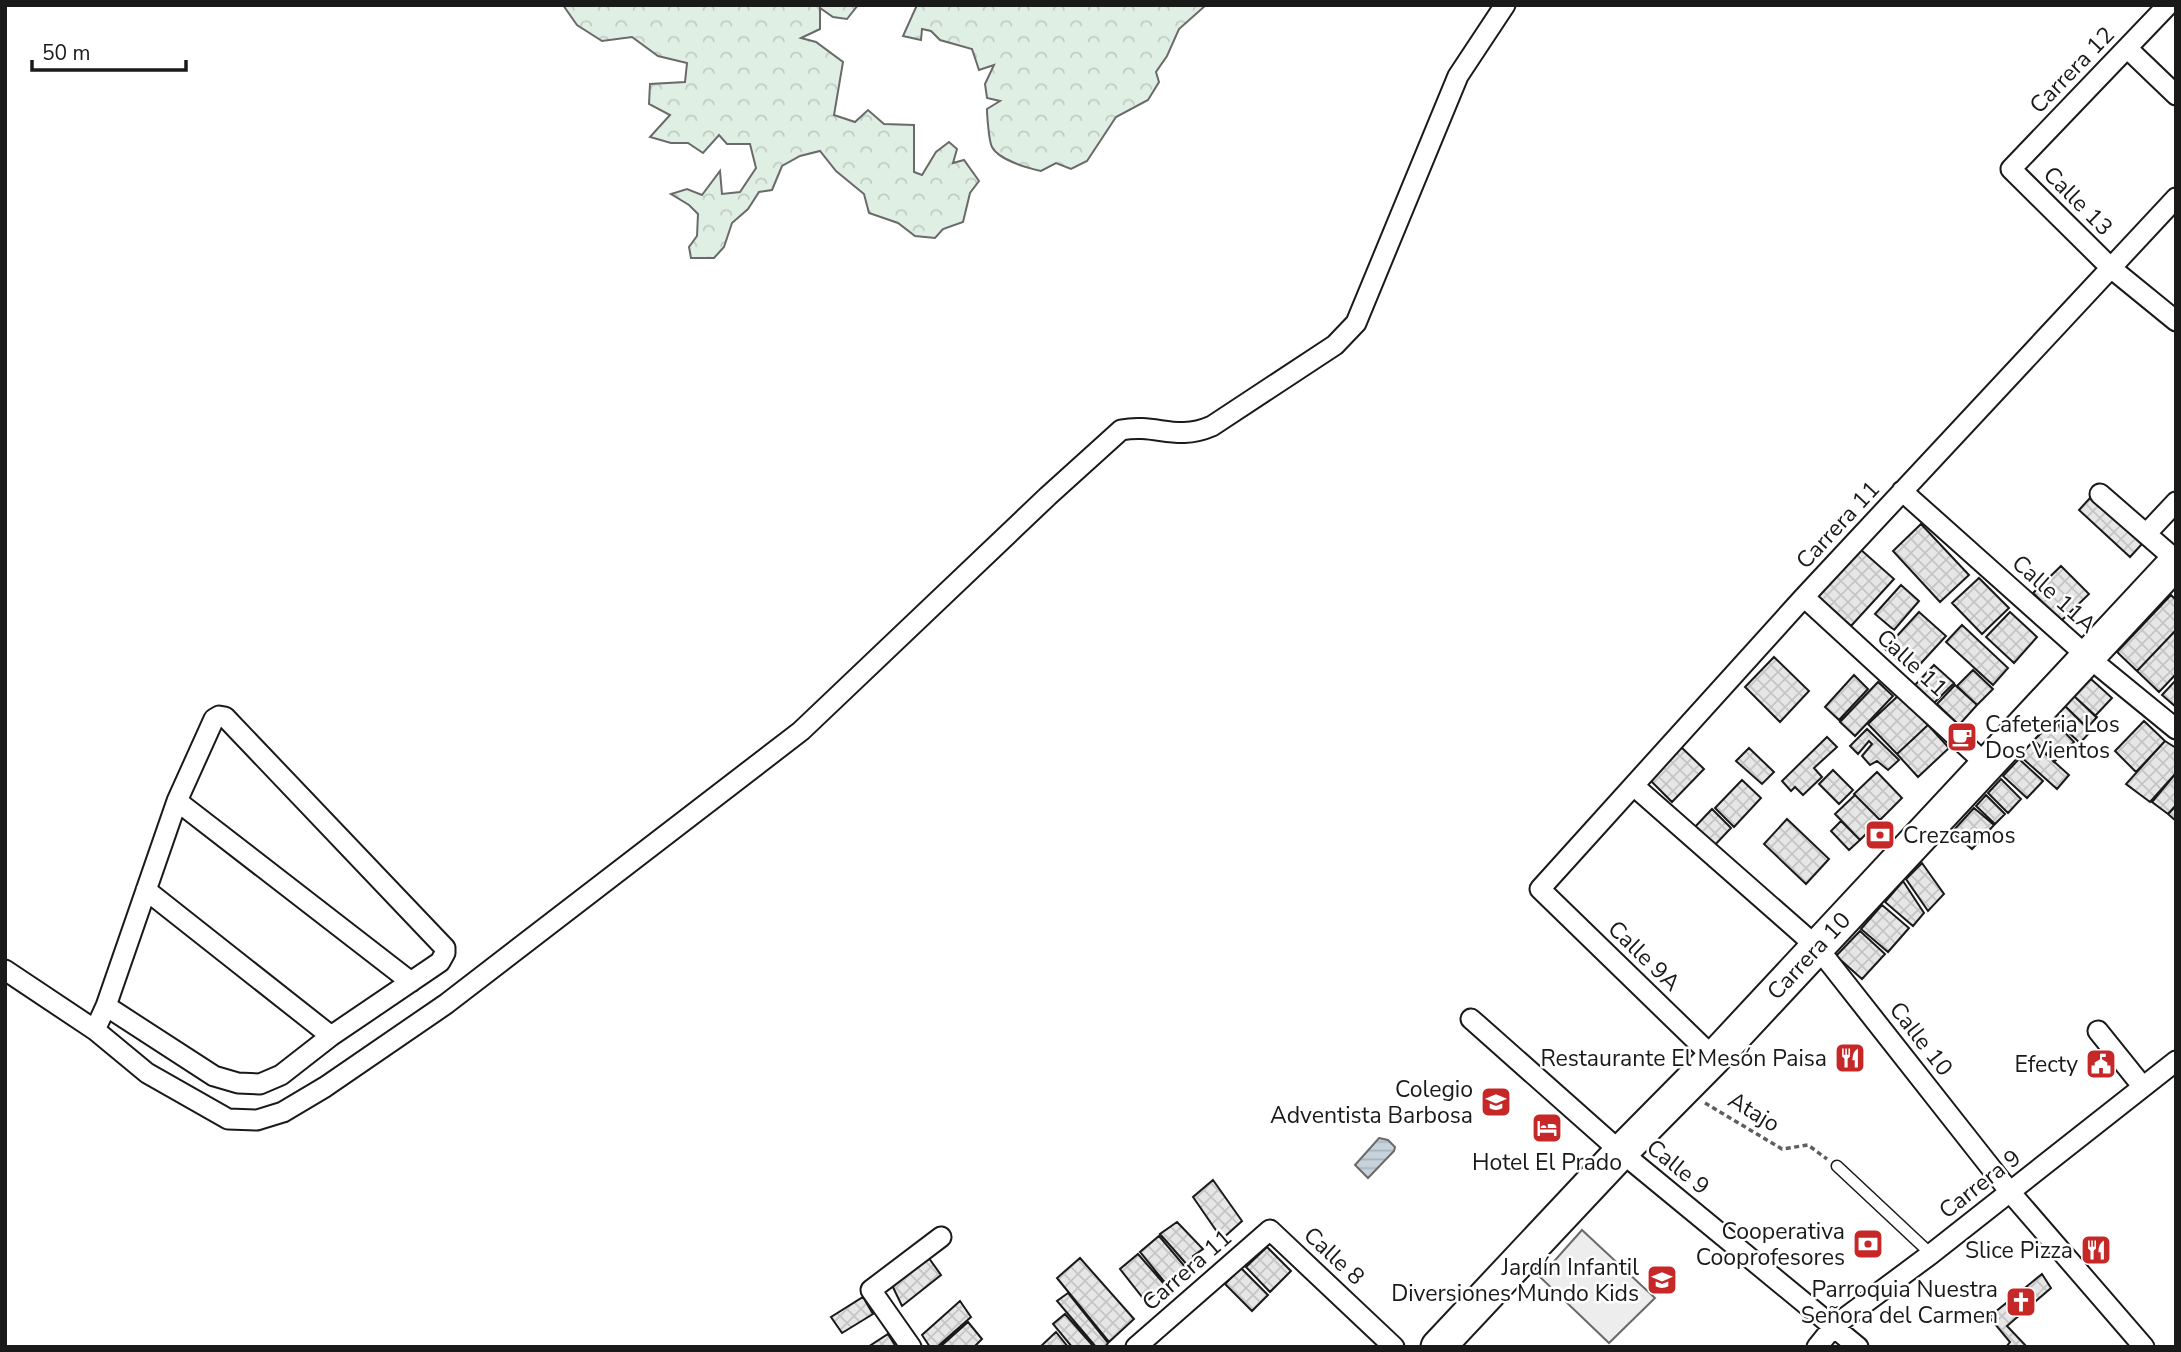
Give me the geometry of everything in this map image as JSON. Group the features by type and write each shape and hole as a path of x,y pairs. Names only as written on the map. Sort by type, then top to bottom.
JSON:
{"highway":[{"name":"Carrera 10","path":"1438,1347 1621,1152 1714,1058 2176,561"}],"street":[{"path":"5,970 95,1030 147,1073 228,1119 257,1120 284,1112 325,1087 446,1004 801,731 1121,430 1137,427 1180,434 1196,433 1212,426 1335,345 1356,323 1458,76 1505,5"},
{"name":"Carrera 12","path":"2011,169 2168,5"},
{"path":"2127,48 2176,95"},
{"name":"Calle 13","path":"2011,169 2111,268 2176,321"},
{"name":"Carrera 11","path":"1540,889 1804,597 2176,198"},
{"name":"Calle 11A","path":"1902,491 2088,657 2176,729"},
{"path":"2100,494 2176,561"},
{"path":"2146,534 2176,502"},
{"name":"Calle 11","path":"1804,597 1987,765"},
{"path":"95,1030 106,1006 177,801 214,719 219,716 225,717 445,947 440,962 331,1036 281,1075 260,1084 238,1083 214,1076 106,1006"},
{"name":"Calle 10","path":"1634,786 1817,947 2010,1192 2144,1347"},
{"path":"177,801 411,982"},
{"name":"Calle 9A","path":"1540,889 1714,1058"},
{"path":"146,890 331,1036"},
{"name":"Calle 9","path":"1471,1019 1621,1152 1858,1347"},
{"path":"2098,1031 2143,1087"},
{"name":"Carrera 9","path":"1817,1347 1834,1326 1931,1254 2176,1061"},
{"name":"Carrera 11","path":"1136,1347 1270,1230"},
{"name":"Calle 8","path":"1270,1230 1394,1347"},
{"path":"911,1347 871,1290 941,1237"}],"lane":[{"path":"1837,1166 1931,1254"}],"path":[{"name":"Atajo","path":"1701,1100 1782,1149 1808,1145 1837,1166"}],"green space":[{"path":"563,5 858,5 847,19 833,17 820,8 820,29 801,38 816,42 843,62 834,115 855,122 868,110 884,124 914,125 914,172 922,175 936,152 949,142 957,149 953,163 964,160 979,181 970,193 963,222 943,229 935,238 915,236 898,223 869,213 864,194 836,171 820,151 800,156 782,166 772,190 759,192 748,209 732,223 724,247 714,258 691,258 689,247 697,236 698,214 671,194 687,189 702,195 720,171 722,194 740,192 756,168 750,144 727,144 719,135 703,153 688,143 671,143 650,137 670,115 649,104 650,84 685,82 687,63 658,56 632,37 602,41 577,25"},
{"path":"917,5 1206,5 1179,29 1167,56 1156,72 1159,82 1148,100 1116,117 1087,161 1071,169 1056,163 1041,171 1007,160 992,147 987,109 1000,101 987,98 985,84 994,65 979,70 972,49 940,40 931,31 922,29 921,40 903,36"}],"shaded area":[{"path":"1379,1138 1388,1140 1395,1147 1394,1151 1368,1178 1355,1165"},
{"path":"1582,1230 1655,1298 1609,1343 1540,1277"}],"building":[{"path":"2102,485 2153,532 2130,557 2079,510"},
{"path":"1921,524 1969,575 1940,602 1893,551"},
{"path":"1860,549 1894,579 1851,626 1817,596"},
{"path":"2061,566 2089,594 2061,621 2033,593"},
{"path":"1979,578 2009,608 1982,634 1952,603"},
{"path":"1901,585 1919,601 1894,630 1875,614"},
{"path":"2171,595 2176,600 2176,630 2137,671 2117,652"},
{"path":"1919,612 1946,636 1912,673 1885,649"},
{"path":"2010,612 2037,637 2014,663 1986,637"},
{"path":"1962,625 2008,668 1993,685 1946,642"},
{"path":"2176,630 2176,674 2159,692 2137,671"},
{"path":"1774,657 1809,691 1780,722 1745,687"},
{"path":"1934,665 1954,683 1934,703 1915,685"},
{"path":"1973,670 1993,689 1977,705 1957,686"},
{"path":"1854,675 1868,689 1839,720 1825,707"},
{"path":"2091,679 2112,698 2095,716 2074,696"},
{"path":"2176,680 2176,707 2162,695"},
{"path":"1878,682 1893,696 1855,736 1840,722"},
{"path":"1955,685 1977,705 1959,725 1937,704"},
{"path":"1899,695 1928,725 1897,754 1868,724"},
{"path":"2074,696 2097,717 2087,728 2065,706"},
{"path":"2065,706 2091,731 2080,743 2053,718"},
{"path":"2054,721 2074,742 2054,762 2034,740"},
{"path":"2144,721 2165,741 2136,772 2115,751"},
{"path":"1928,725 1949,748 1918,777 1897,754"},
{"path":"1867,729 1899,760 1888,770 1877,761 1870,765 1862,756 1872,744 1869,741 1858,754 1850,746"},
{"path":"1827,737 1837,747 1814,768 1822,777 1803,795 1795,787 1791,791 1782,781"},
{"path":"2165,741 2176,748 2176,773 2150,802 2126,784"},
{"path":"2032,742 2069,775 2057,789 2020,756"},
{"path":"1679,745 1704,769 1672,802 1648,778"},
{"path":"1749,748 1774,772 1762,784 1736,761"},
{"path":"2019,759 2043,781 2027,798 2003,776"},
{"path":"1833,770 1853,790 1839,804 1819,784"},
{"path":"1877,772 1902,798 1880,820 1854,794"},
{"path":"2176,773 2176,805 2168,814 2152,802"},
{"path":"2001,779 2021,799 2008,813 1988,793"},
{"path":"1742,780 1761,798 1734,827 1715,808"},
{"path":"1855,795 1880,820 1860,840 1835,814"},
{"path":"1986,795 2005,814 1995,824 1976,806"},
{"path":"2176,806 2176,821 2168,814"},
{"path":"1974,808 1994,825 1972,849 1952,832"},
{"path":"1712,809 1731,828 1711,849 1692,830"},
{"path":"1787,819 1829,859 1806,884 1764,844"},
{"path":"1841,821 1860,840 1849,850 1831,831"},
{"path":"1922,863 1944,894 1928,911 1906,879"},
{"path":"1903,881 1924,913 1913,926 1885,902"},
{"path":"1882,905 1909,928 1888,952 1861,929"},
{"path":"1860,931 1885,954 1862,979 1836,956"},
{"path":"1213,1180 1242,1221 1222,1239 1193,1197"},
{"path":"1177,1222 1203,1249 1193,1256 1196,1261 1189,1267 1160,1234"},
{"path":"1159,1236 1187,1269 1167,1285 1140,1252"},
{"path":"1267,1247 1291,1271 1270,1292 1246,1267"},
{"path":"926,1254 941,1275 902,1306 890,1281"},
{"path":"1138,1254 1165,1285 1146,1302 1120,1269"},
{"path":"1080,1258 1134,1319 1109,1342 1057,1278"},
{"path":"1241,1268 1268,1295 1252,1311 1225,1284"},
{"name":"Parroquia Nuestra Señora del Carmen","path":"2042,1274 2051,1288 2007,1326 2027,1347 2006,1347 2010,1342 1989,1317"},
{"path":"1068,1293 1108,1343 1105,1347 1096,1347 1057,1301"},
{"path":"863,1297 873,1314 842,1333 831,1317"},
{"path":"960,1301 971,1317 937,1347 930,1347 922,1335"},
{"path":"1065,1314 1094,1347 1072,1347 1053,1324"},
{"path":"968,1322 982,1339 974,1347 940,1347"},
{"path":"1056,1332 1068,1347 1040,1347"},
{"path":"888,1334 896,1347 868,1347"}],"place":[{"name":"Cafeteria Los Dos Vientos","path":"1962,737"},
{"name":"Crezcamos","path":"1880,835"},
{"name":"Restaurante El Mesón Paisa","path":"1850,1058"},
{"name":"Efecty","path":"2101,1064"},
{"name":"Colegio Adventista Barbosa","path":"1496,1102"},
{"name":"Hotel El Prado","path":"1547,1128"},
{"name":"Cooperativa Cooprofesores","path":"1868,1244"},
{"name":"Slice Pizza","path":"2096,1250"},
{"name":"Jardín Infantil Diversiones Mundo Kids","path":"1662,1280"},
{"name":"Parroquia Nuestra Señora del Carmen","path":"2021,1302"}]}
